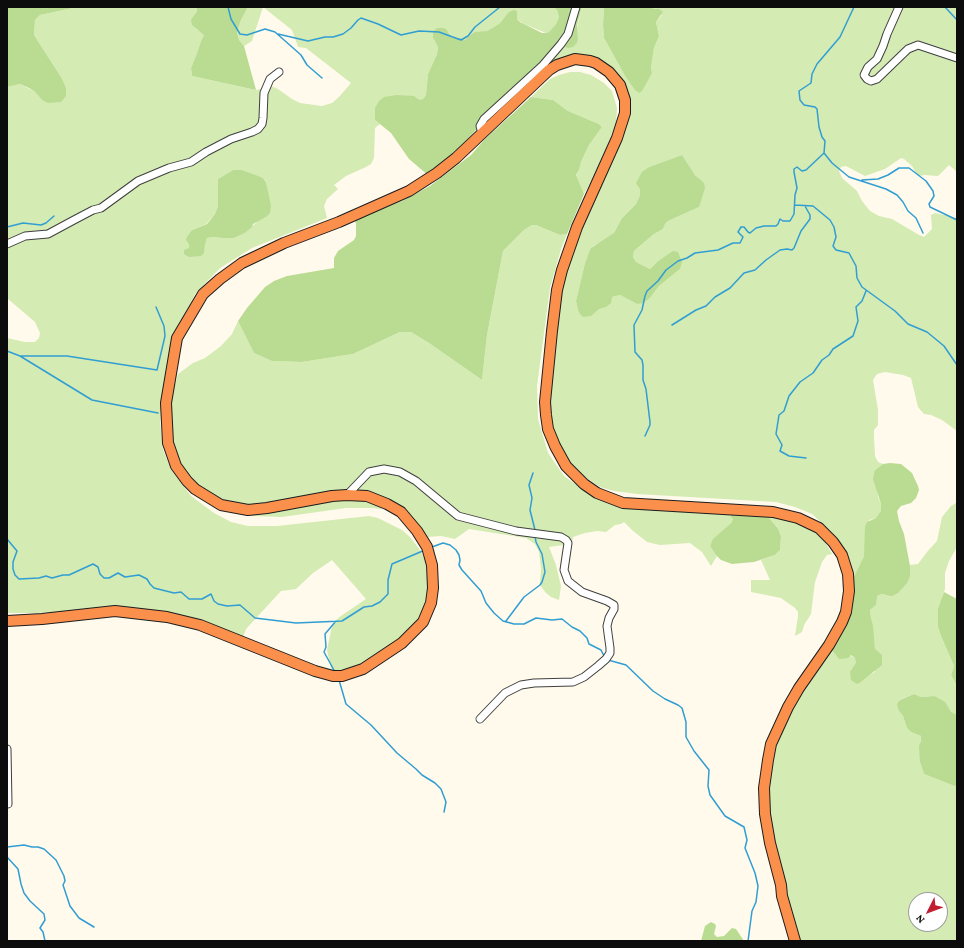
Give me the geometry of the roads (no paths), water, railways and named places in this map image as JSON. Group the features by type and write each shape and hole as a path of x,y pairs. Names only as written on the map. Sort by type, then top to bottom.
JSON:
{"highway":[{"path":"7,621 42,619 115,611 167,617 200,625 323,674 342,676 355,673 363,669 402,643 423,622 431,603 434,588 432,565 427,546 417,531 407,518 391,506 367,496 347,495 248,510 221,505 195,489 176,466 168,443 166,403 177,338 203,294 242,263 290,240 339,222 409,191 437,173 456,158 549,70 569,60 582,59 596,63 609,72 620,85 625,100 625,113 621,129 577,227 562,270 555,302 546,390 546,415 548,429 555,446 566,466 590,488 614,501 623,503 773,512 798,518 819,528 827,536 837,548 848,574 849,591 846,612 837,631 788,707 771,744 766,770 764,799 770,843 781,886 782,896 795,941"}],"street":[{"path":"482,134 480,126 484,119 543,65 561,44 568,34 576,7"},
{"path":"900,7 877,58 868,67 864,75 867,79 871,81 877,79 908,49 918,45 957,58"},
{"path":"7,244 25,236 48,234 93,210 101,208 138,181 169,168 191,162 231,139 258,129 262,124 264,93 270,79 279,72"},
{"path":"347,495 369,472 384,469 400,472 416,481 458,516 516,532 561,537 568,543 564,570 568,581 582,592 614,605 614,609 607,626 610,653 598,666 584,677 574,682 534,683 521,685 506,693 480,719"},
{"path":"7,749 8,804"}],"waterway":[{"path":"228,7 231,19 240,34 247,35 265,29 275,32 301,55 307,65 322,78"},
{"path":"278,34 308,41 325,37 333,37 343,34 361,18 401,35 419,31 439,32 461,40 468,36 475,27 500,7"},
{"path":"854,7 840,37 817,64 812,74 811,83 799,91 800,100 804,105 815,107 817,109 819,127 825,141 824,153 832,163 849,177 886,189 897,195 908,211 916,218 923,233"},
{"path":"945,7 957,20"},
{"path":"645,436 650,422 646,389 643,380 642,360 635,352 634,325 642,310 647,291 658,281 666,270 678,261 695,253 718,250 733,243 740,243 743,237 738,232 741,227 744,227 750,233 756,228 776,226 780,219 783,221 790,221 794,214 797,188 794,169 797,167 802,171 806,170 824,153"},
{"path":"862,180 878,179 899,168 909,168 926,181 933,191 934,196 929,204 930,207 957,220"},
{"path":"795,205 813,206 830,220 834,227 836,237 833,246 836,250 849,253 856,266 857,278 862,287 895,311 908,324 927,332 944,346 957,365"},
{"path":"672,325 696,310 706,306 715,297 730,288 744,273 755,270 780,250 792,250 801,231 810,219 810,215 805,206"},
{"path":"7,227 23,223 41,225 46,223 54,216"},
{"path":"806,458 789,456 780,451 782,445 776,434 779,415 784,411 789,396 800,382 813,373 822,360 829,355 833,349 853,336 858,321 856,307 862,301 866,291"},
{"path":"20,356 67,356 157,370 165,336 164,326 156,307"},
{"path":"7,351 20,356 92,400 158,413"},
{"path":"533,473 529,485 532,498 530,510 535,530"},
{"path":"506,621 524,597 542,582 545,572 542,554 536,542 535,536"},
{"path":"7,539 17,551 13,562 13,569 15,575 19,579 39,578 46,576 52,578 69,575 93,564 98,567 100,574 104,578 109,578 118,573 125,577 139,575 147,579 154,588 174,593 181,592 189,599 202,599 211,594 214,601 218,604 227,606 240,605 255,618 296,623 342,621 364,607 372,606 380,602 388,594 388,580 392,564 425,550"},
{"path":"432,547 443,543 450,545 456,550 459,555 459,565 462,570 481,591 486,603 494,613 503,621 514,624 524,624 536,618 552,620 562,619 580,631 587,638 589,644 601,650 604,656"},
{"path":"335,672 324,652 326,647 325,634 336,621"},
{"path":"608,660 626,665 653,691 682,708 686,722 686,737 694,751 709,770 708,786 710,795 725,816 744,827 747,840 745,848 755,873 758,886 756,902 752,911 748,941"},
{"path":"339,680 346,704 371,725 397,753 441,789 446,802 444,812"},
{"path":"7,847 24,845 38,847 44,849 56,860 64,876 65,881 63,885 70,906 79,918 94,927"},
{"path":"7,857 18,869 24,893 44,914 45,920 40,928 43,932 45,941"}]}
